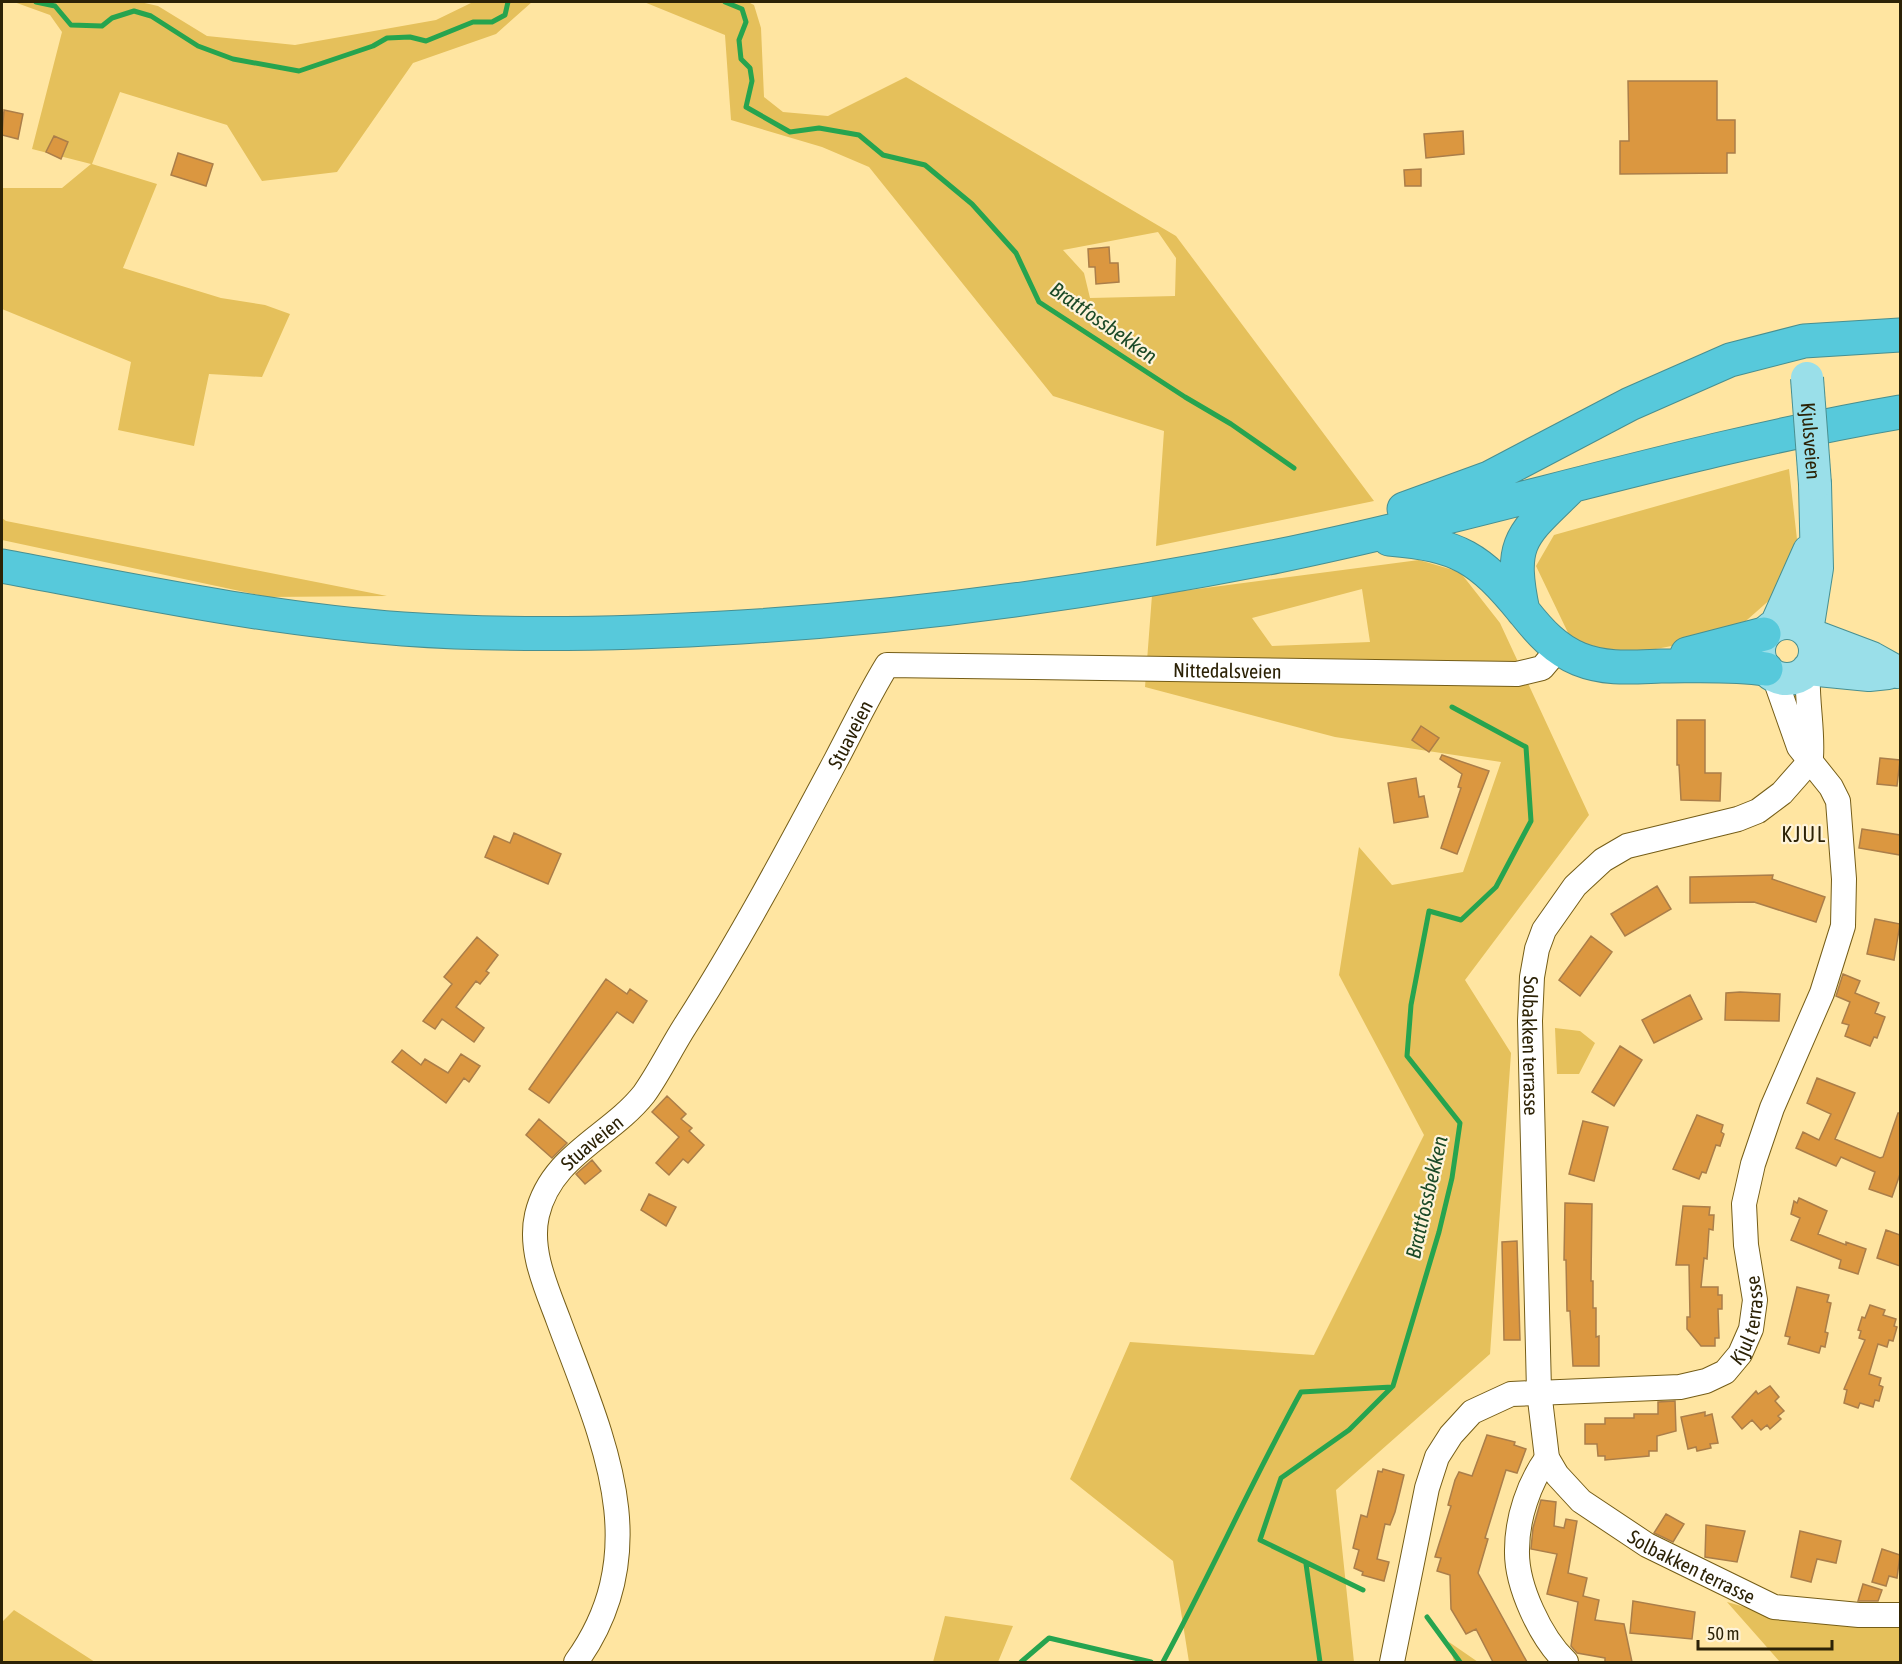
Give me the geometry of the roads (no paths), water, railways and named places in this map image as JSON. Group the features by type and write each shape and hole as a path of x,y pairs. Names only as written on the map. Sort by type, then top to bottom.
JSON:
{"highway":[{"path":"1282,555 1489,478 1630,404 1706,370 1755,352 1804,341 1900,335"},
{"path":"2,566 213,607 300,620 405,629 561,634 766,625 923,612 1117,585 1282,555 1797,432 1900,412"},
{"path":"1523,611 1516,570 1520,545 1535,522 1572,486"},
{"path":"1363,537 1422,542 1457,551 1478,564 1541,633 1559,648 1586,661 1602,665 1690,668 1734,665 1770,673"},
{"path":"1661,666 1688,653 1770,629"}],"main road":[{"name":"Kjulsveien","path":"1804,341 1815,484 1817,568 1809,633"},
{"name":"Kjulsveien","path":"1770,629 1815,540"},
{"path":"1789,622 1899,672 1869,675 1808,669 1791,679 1770,673 1758,652 1770,629 1789,622"},
{"path":"1808,669 1815,649 1809,633"}],"street":[{"name":"Nittedalsveien","path":"886,665 1516,674 1542,668 1559,648"},
{"name":"Stuaveien","path":"576,1662 606,1609 613,1589 618,1546 616,1500 600,1432 543,1280 535,1240 537,1216 544,1197 559,1172 585,1144 612,1124 644,1094 733,948 886,665"},
{"path":"1808,669 1806,691 1812,741 1811,760"},
{"name":"Kjul terrasse","path":"1392,1662 1427,1488 1437,1457 1451,1435 1472,1412 1511,1394 1539,1391 1680,1387 1706,1381 1725,1372 1740,1354 1751,1329 1755,1300 1746,1245 1744,1204 1752,1164 1772,1108 1822,993 1843,926 1844,879 1839,808 1831,787 1800,747 1770,673"},
{"name":"Solbakken terrasse","path":"1811,760 1782,793 1758,811 1738,819 1627,846 1603,860 1575,886 1544,930 1532,977 1530,1021 1539,1391 1547,1458 1557,1475 1581,1501 1638,1538 1774,1607 1859,1615 1900,1615"},
{"path":"1547,1458 1534,1477 1521,1522 1516,1551 1522,1581 1540,1632 1566,1662"}],"waterway":[{"name":"Brattfossbekken","path":"36,2 55,6 71,25 102,26 112,18 134,11 151,16 198,46 233,59 299,71 373,46 387,38 410,37 426,41 473,22 492,22 505,15 508,2"},
{"name":"Brattfossbekken","path":"725,2 742,9 746,22 739,40 741,59 750,68 752,81 746,107 790,132 819,128 859,135 883,155 925,165 972,204 1016,253 1039,302 1185,397 1231,424 1294,468"},
{"name":"Brattfossbekken","path":"1363,1590 1260,1540 1281,1478 1349,1430 1393,1386 1439,1232 1452,1178 1460,1123 1407,1056 1411,1005 1429,911 1461,920 1496,887 1531,821 1526,747 1452,707"},
{"path":"1163,1662 1301,1392 1392,1387"},
{"path":"1306,1564 1320,1662"},
{"name":"Brattfossbekken","path":"1427,1617 1460,1662"},
{"path":"1021,1662 1049,1638 1151,1662"}],"district":[{"name":"KJUL","path":"1804,834"}]}
